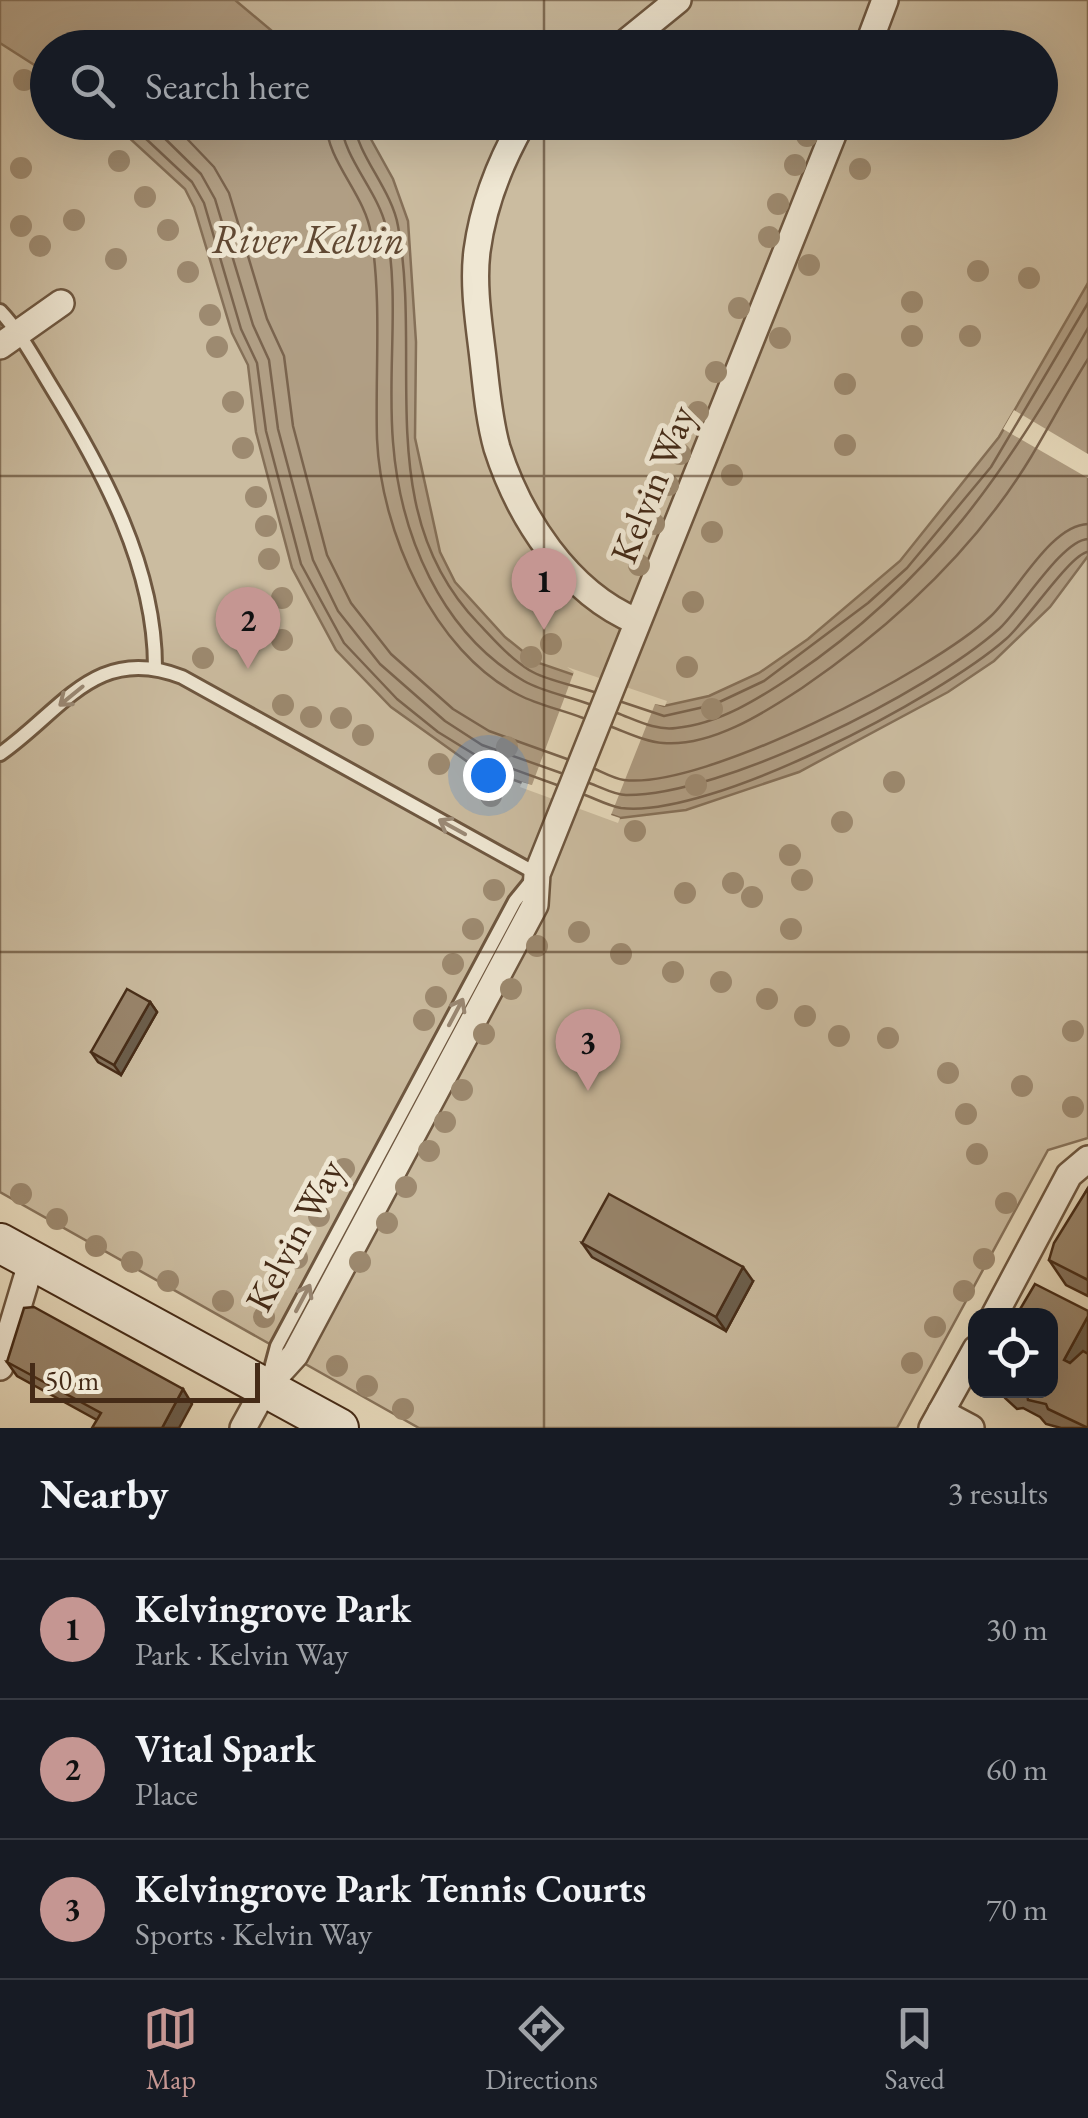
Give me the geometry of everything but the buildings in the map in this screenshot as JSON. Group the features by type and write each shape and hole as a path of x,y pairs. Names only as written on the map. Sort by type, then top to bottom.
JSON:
{"street":[{"path":"641,30 678,0"},
{"path":"874,30 885,0"},
{"path":"513,140 488,202 475,270 497,446 530,518 562,568 589,595 636,621"},
{"name":"Kelvin Way","path":"243,1428 266,1388 294,1355 535,905 537,874 831,140"},
{"path":"9,340 61,303"},
{"path":"1001,1308 1021,1284 1069,1175 1088,1159"},
{"path":"0,1367 16,1251 338,1428"},
{"path":"968,1363 936,1420 970,1428"}],"lane":[{"path":"0,312 9,340 112,492 146,602 155,668"},
{"path":"0,754 98,676 126,666 155,668 182,677 537,874"}],"shaded area":[{"path":"0,0 1088,0 1088,1138 1048,1150 897,1428 419,1428 0,1192"}],"water":[{"path":"0,0 235,0 271,30 30,30 30,62 0,43"},
{"name":"River Kelvin","path":"132,140 371,140 393,179 408,221 416,342 415,438 440,552 455,582 505,637 536,662 664,706 709,696 759,673 808,639 900,561 999,437 1088,283 1088,556 1050,607 994,661 948,692 799,772 686,810 620,818 472,765 391,707 336,650 292,568 256,432 248,365 232,333 185,189"}],"pier":[{"path":"1014,410 1088,454 1088,478 1003,429"},
{"path":"567,667 667,701 665,706 655,704 611,815 620,818 618,823 520,787 522,782 532,785 574,672"}],"place":[{"name":"Kelvingrove Park","path":"544,630"},
{"name":"Vital Spark","path":"248,669"},
{"name":"Kelvingrove Park Tennis Courts","path":"588,1091"}]}
